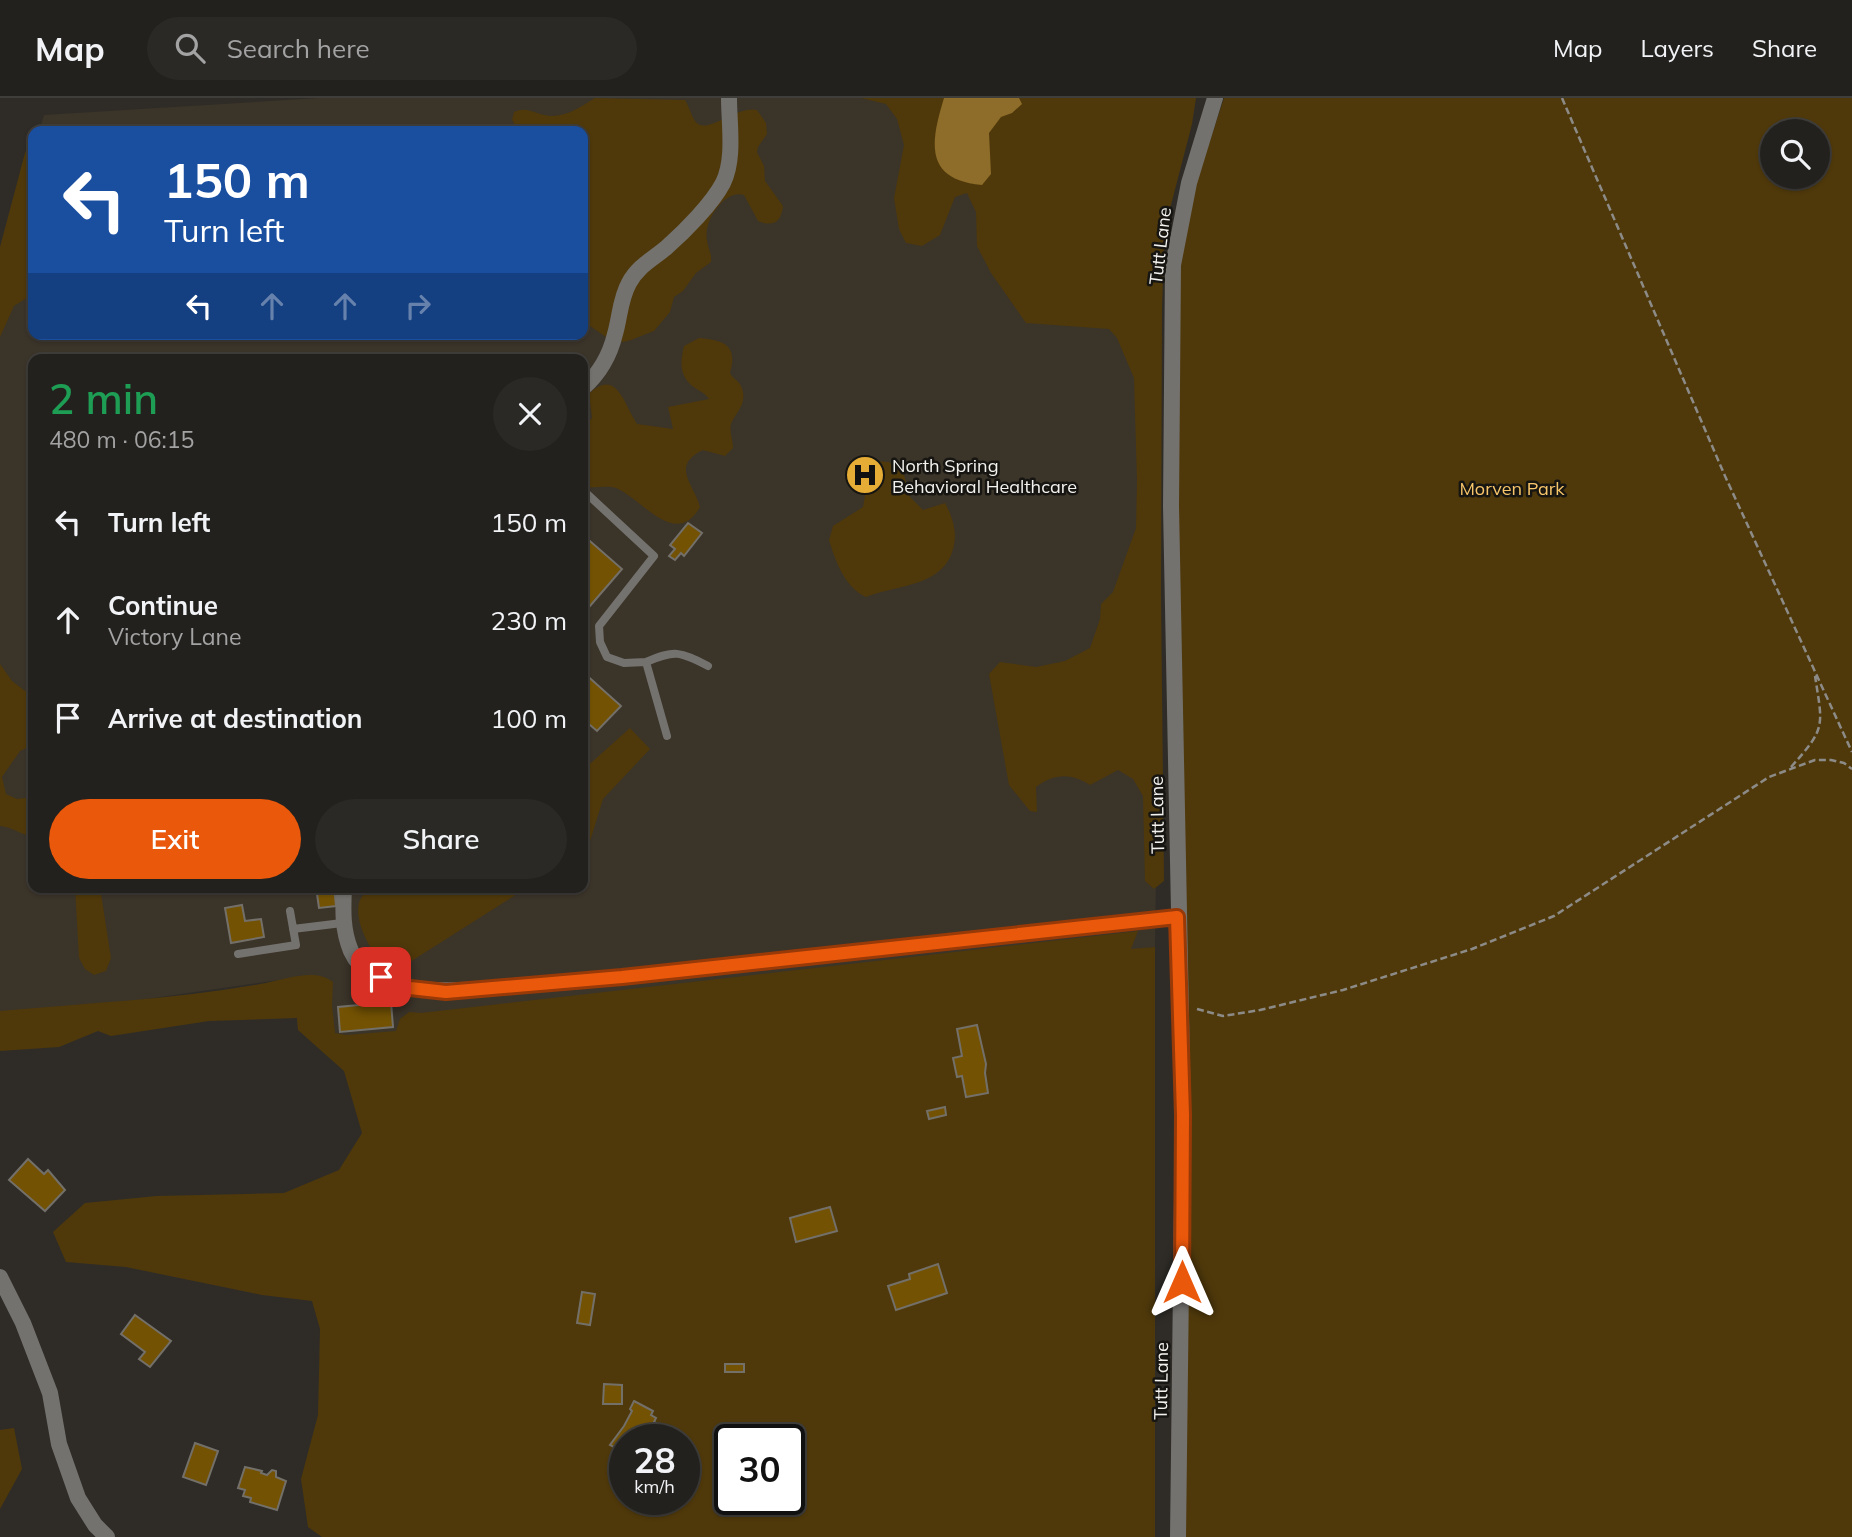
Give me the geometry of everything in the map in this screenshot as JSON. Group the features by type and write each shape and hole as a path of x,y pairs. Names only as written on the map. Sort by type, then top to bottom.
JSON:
{"street":[{"path":"588,382 604,364 615,335 628,284 639,268 667,247 688,226 724,182 729,160 729,98"},
{"name":"Tutt Lane","path":"1178,1537 1183,1128 1171,506 1173,265 1189,183 1215,98"},
{"path":"344,893 342,923 351,953 367,971 410,988 446,992 622,977"},
{"path":"0,1276 23,1323 50,1393 59,1444 78,1498 95,1525 107,1537"}],"lane":[{"path":"588,495 654,556 599,626 600,642 607,657 624,663 646,662 670,652 689,656 708,666"},
{"path":"646,662 667,736"},
{"path":"238,954 296,945 290,911"},
{"path":"622,977 1177,917"},
{"path":"293,929 342,923"}],"path":[{"path":"1562,98 1725,476 1852,752"},
{"path":"1791,767 1816,740 1822,722 1815,671"},
{"path":"1180,1002 1223,1016 1260,1010 1343,990 1472,949 1554,915 1769,777 1815,760 1844,763 1852,769"}],"shaded area":[{"name":"North Spring Behavioral Healthcare","path":"319,98 960,98 1147,102 1155,947 474,1022 421,1059 298,1030 293,978 0,1020 0,264 28,169 28,340 588,340 588,126 41,126 44,115"},
{"path":"944,98 1019,98 1022,104 1012,113 1001,117 989,133 991,174 982,185 963,182 949,175 936,156 936,129"}],"green space":[{"path":"595,98 685,100 695,121 700,125 714,123 749,110 757,110 766,123 767,134 757,152 764,166 765,181 783,206 778,220 768,224 758,221 744,195 737,194 722,202 708,225 711,262 696,273 683,291 674,297 670,312 654,331 623,342 606,337 588,323 588,126 516,126 512,120 514,112 519,110 552,116 575,110"},
{"path":"861,98 1196,98 1192,124 1165,228 1162,306 1161,594 1164,881 1154,889 1145,881 1143,796 1133,779 1118,770 1090,785 1077,778 1063,776 1050,779 1036,787 1037,812 1030,811 1009,785 989,674 1000,662 1036,667 1065,661 1090,648 1100,619 1101,604 1113,592 1136,528 1134,378 1117,338 1109,329 1026,323 991,273 977,246 976,212 967,193 955,197 940,235 922,246 906,243 899,229 894,198 904,145 897,119 886,104"},
{"name":"Morven Park","path":"1224,98 1852,98 1852,1537 1181,1537 1171,260"},
{"path":"28,146 28,297 14,306 0,337 0,247"},
{"path":"699,338 716,340 727,346 732,356 730,373 741,386 743,398 731,424 733,448 725,456 703,450 688,462 687,476 700,507 691,519 680,524 669,523 658,517 616,488 588,487 588,422 592,418 589,394 606,385 619,392 637,424 673,429 668,407 709,399 690,384 683,374 684,346"},
{"path":"875,461 889,462 904,475 910,497 923,510 945,503 953,523 955,539 949,559 942,569 919,582 866,597 847,580 829,540 833,526 863,507 866,490 861,482 860,467"},
{"path":"0,664 12,681 28,693 28,747 20,751 2,777 6,794 17,799 28,798 28,835 0,826"},
{"path":"630,728 650,749 603,799 588,848 588,766"},
{"path":"75,893 101,893 111,958 106,971 94,975 85,969 79,958"},
{"path":"365,893 519,893 410,962 380,961 363,932 358,911"},
{"path":"1138,931 1131,949 1155,947 1155,1537 322,1537 308,1527 301,1479 318,1415 320,1329 312,1301 262,1295 126,1267 66,1262 53,1232 85,1203 157,1196 284,1193 339,1170 362,1133 344,1071 298,1030 297,1018 209,1021 111,1036 98,1031 59,1047 0,1051 0,1011 200,993 309,975 333,982 335,1033 346,1035 396,1031 400,1019 409,1012 421,1013"},
{"path":"14,1428 22,1469 0,1509 0,1430"}],"building":[{"path":"688,523 702,533 684,556 681,553 675,560 669,556 675,549 670,545"},
{"path":"588,539 622,569 588,608"},
{"path":"588,676 621,706 597,731 588,723"},
{"path":"317,893 335,893 336,906 319,908"},
{"path":"242,905 245,921 261,919 264,937 231,943 225,908"},
{"path":"391,1002 393,1027 340,1032 338,1007"},
{"path":"977,1025 986,1064 988,1093 966,1097 962,1076 957,1077 953,1058 962,1056 957,1029"},
{"path":"945,1107 946,1115 929,1119 927,1111"},
{"path":"28,1159 44,1174 48,1170 65,1190 45,1211 9,1180"},
{"path":"830,1207 837,1231 796,1242 790,1218"},
{"path":"938,1264 947,1293 896,1310 888,1286 910,1279 909,1274"},
{"path":"582,1292 595,1294 590,1325 577,1323"},
{"path":"135,1315 171,1341 150,1367 139,1359 145,1352 121,1334"},
{"path":"725,1364 744,1364 744,1372 725,1372"},
{"path":"604,1384 622,1385 622,1404 603,1404"},
{"path":"634,1401 653,1411 651,1415 656,1418 654,1422 658,1424 625,1424 632,1411 630,1409"},
{"path":"195,1443 218,1451 206,1485 183,1477"},
{"path":"245,1467 267,1475 272,1470 276,1471 276,1477 286,1481 277,1510 250,1502 251,1498 243,1496 245,1490 238,1488"}],"place":[{"name":"North Spring Behavioral Healthcare","path":"865,475"}],"route":[{"path":"381,977 410,988 446,992 622,977 1177,917 1183,1115 1182,1282"}]}
